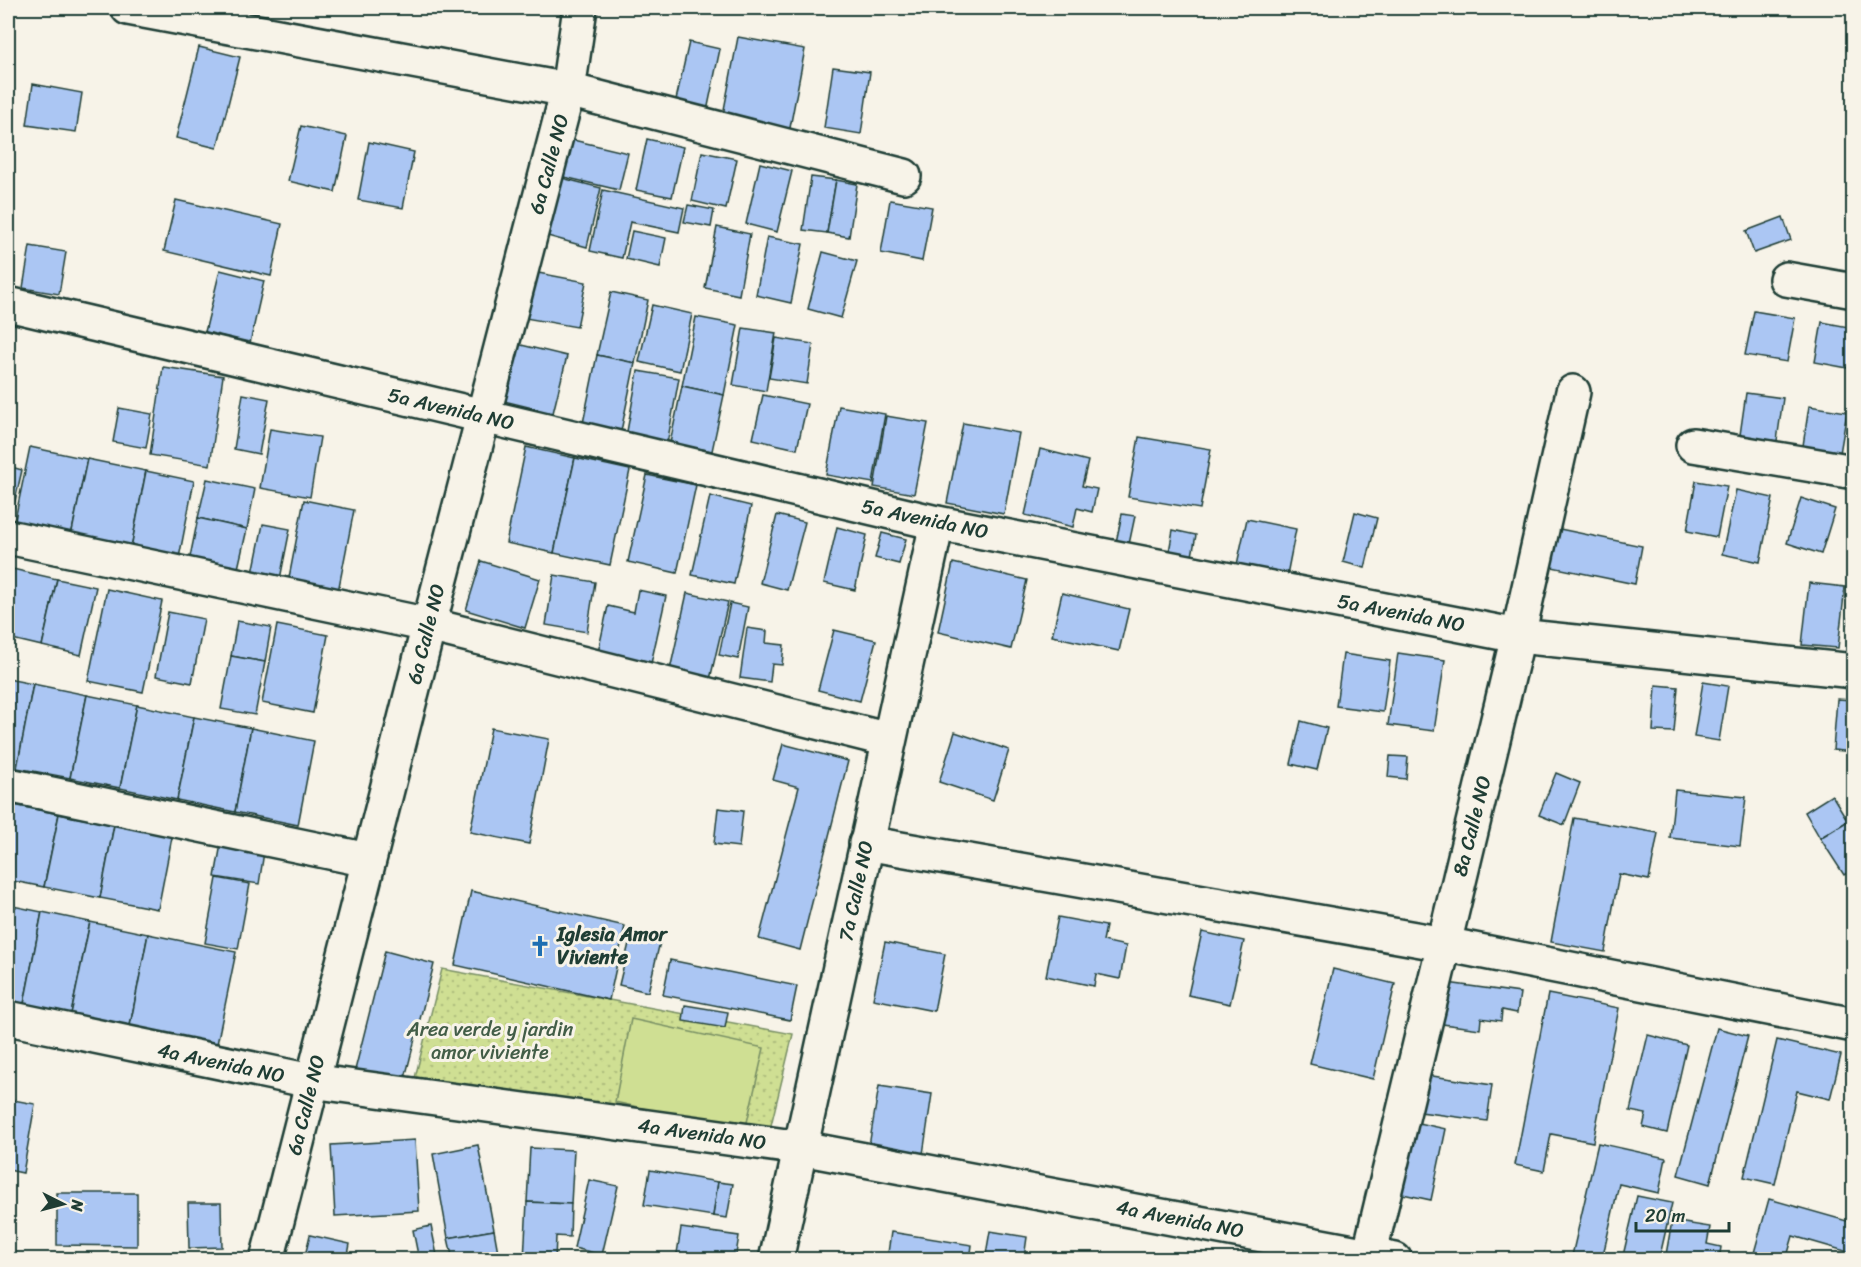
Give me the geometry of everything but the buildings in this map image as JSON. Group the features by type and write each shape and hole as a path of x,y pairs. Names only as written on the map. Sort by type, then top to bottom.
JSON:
{"street":[{"path":"128,8 568,90 904,176"},
{"name":"6a Calle NO","path":"267,1260 368,860 568,90 580,8"},
{"path":"1786,279 1854,291"},
{"name":"5a Avenida NO","path":"8,304 937,523 1518,636 1854,671"},
{"name":"8a Calle NO","path":"1378,1258 1444,944 1518,636 1573,392"},
{"path":"1693,445 1854,472"},
{"name":"7a Calle NO","path":"776,1260 937,523"},
{"path":"8,537 429,625 889,740"},
{"path":"8,785 368,860"},
{"path":"866,843 1444,944 1854,1025"},
{"name":"4a Avenida NO","path":"8,1018 311,1082 801,1148 1378,1258"}],"green space":[{"name":"Area verde y jardin amor viviente","path":"442,969 793,1034 766,1146 412,1090"},
{"path":"631,1019 764,1048 745,1131 615,1102"}],"place":[{"name":"Iglesia Amor Viviente","path":"540,946"}]}
